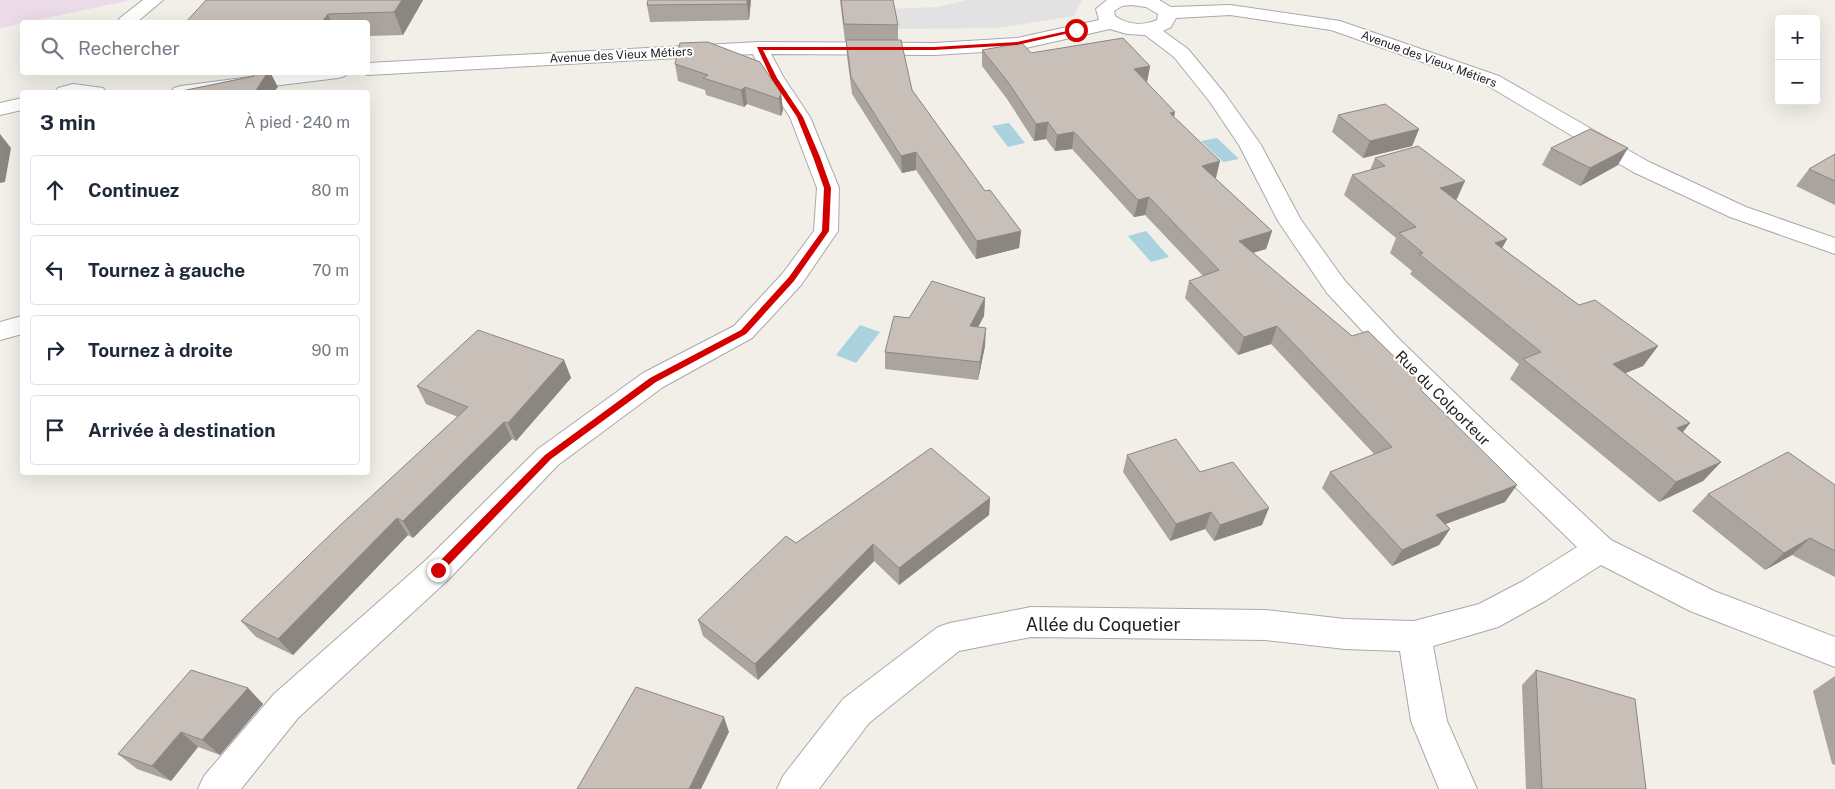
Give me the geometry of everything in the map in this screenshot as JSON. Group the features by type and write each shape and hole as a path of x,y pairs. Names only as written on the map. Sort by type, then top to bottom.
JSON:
{"street":[{"path":"129,20 154,0"},
{"path":"1111,22 1106,18 1105,9 1109,5 1125,0"},
{"name":"Rue du Colporteur","path":"1125,0 1145,1 1155,4 1158,21 1181,53 1218,98 1250,145 1290,221 1336,287 1390,345 1479,434 1600,549 1702,601 1835,652"},
{"name":"Avenue des Vieux Métiers","path":"370,69 759,48 934,49 1017,44 1111,22 1128,29 1158,21 1230,10 1334,25 1492,80 1640,167 1738,212 1835,246"},
{"path":"216,789 286,706 438,570 548,457 653,380 743,332 792,279 826,231 828,188 800,117 774,78 759,48"},
{"path":"70,90 83,75"},
{"path":"196,90 312,75"},
{"path":"0,110 20,105"},
{"path":"0,331 20,326"},
{"name":"Allée du Coquetier","path":"796,789 856,711 950,638 1031,622 1265,625 1345,634 1414,636 1486,617 1534,591 1600,549"},
{"path":"1414,636 1429,721 1458,789"}],"shaded area":[{"path":"0,0 131,0 37,20 20,20 20,24 0,28"},
{"path":"968,0 1082,0 1074,16 998,28 891,29 888,9 938,7"}],"water":[{"path":"1009,123 1025,143 1008,147 992,126"},
{"path":"1217,138 1239,159 1223,162 1201,141"},
{"path":"1146,231 1169,257 1151,262 1128,236"},
{"path":"860,325 880,332 856,363 836,355"}],"building":[{"path":"206,0 402,0 394,12 328,14 324,20 188,20"},
{"path":"648,0 747,0 747,4 647,5"},
{"path":"841,0 893,0 898,25 844,24"},
{"path":"1123,38 1150,66 1134,69 1175,112 1170,113 1220,161 1202,166 1272,231 1239,241 1352,336 1368,331 1425,387 1420,389 1517,485 1436,515 1450,529 1402,550 1330,472 1392,447 1277,326 1244,337 1189,281 1219,270 1149,197 1138,200 1074,132 1057,135 1048,122 1036,124 1008,82 982,50 1022,43 1031,53"},
{"path":"846,40 901,40 912,90 985,191 990,190 1021,231 977,241 916,152 901,156 851,77"},
{"path":"708,42 760,62 781,93 779,99 745,87 741,90 703,78 708,75 675,64 680,43"},
{"path":"266,75 256,90 187,90"},
{"path":"1385,104 1419,129 1370,141 1338,115"},
{"path":"1590,129 1628,148 1590,168 1551,148"},
{"path":"1418,146 1465,181 1440,188 1507,239 1495,243 1579,305 1595,300 1658,346 1613,364 1690,423 1677,428 1721,462 1676,482 1523,359 1541,352 1419,254 1423,253 1399,233 1416,227 1352,175 1385,166 1375,158"},
{"path":"1835,154 1835,181 1809,169"},
{"path":"932,281 985,298 970,326 986,328 980,362 885,352 894,316 909,318"},
{"path":"478,330 564,360 508,423 504,422 403,521 397,518 278,639 241,621 335,530 468,407 417,386"},
{"path":"1176,439 1200,472 1233,462 1269,508 1220,525 1211,512 1176,524 1127,455"},
{"path":"931,448 990,498 899,568 873,544 755,664 698,620 786,536 796,543"},
{"path":"1788,452 1835,485 1835,551 1810,538 1784,553 1708,494"},
{"path":"191,670 248,688 202,740 181,732 152,766 118,754"},
{"path":"1536,670 1635,699 1646,789 1542,789"},
{"path":"636,687 724,717 689,789 577,789"}],"route":[{"path":"438,570 548,457 653,380 743,332 792,279 826,231 828,188 817,157 800,117 774,78 759,48 934,49 1017,44 1076,30"}]}
